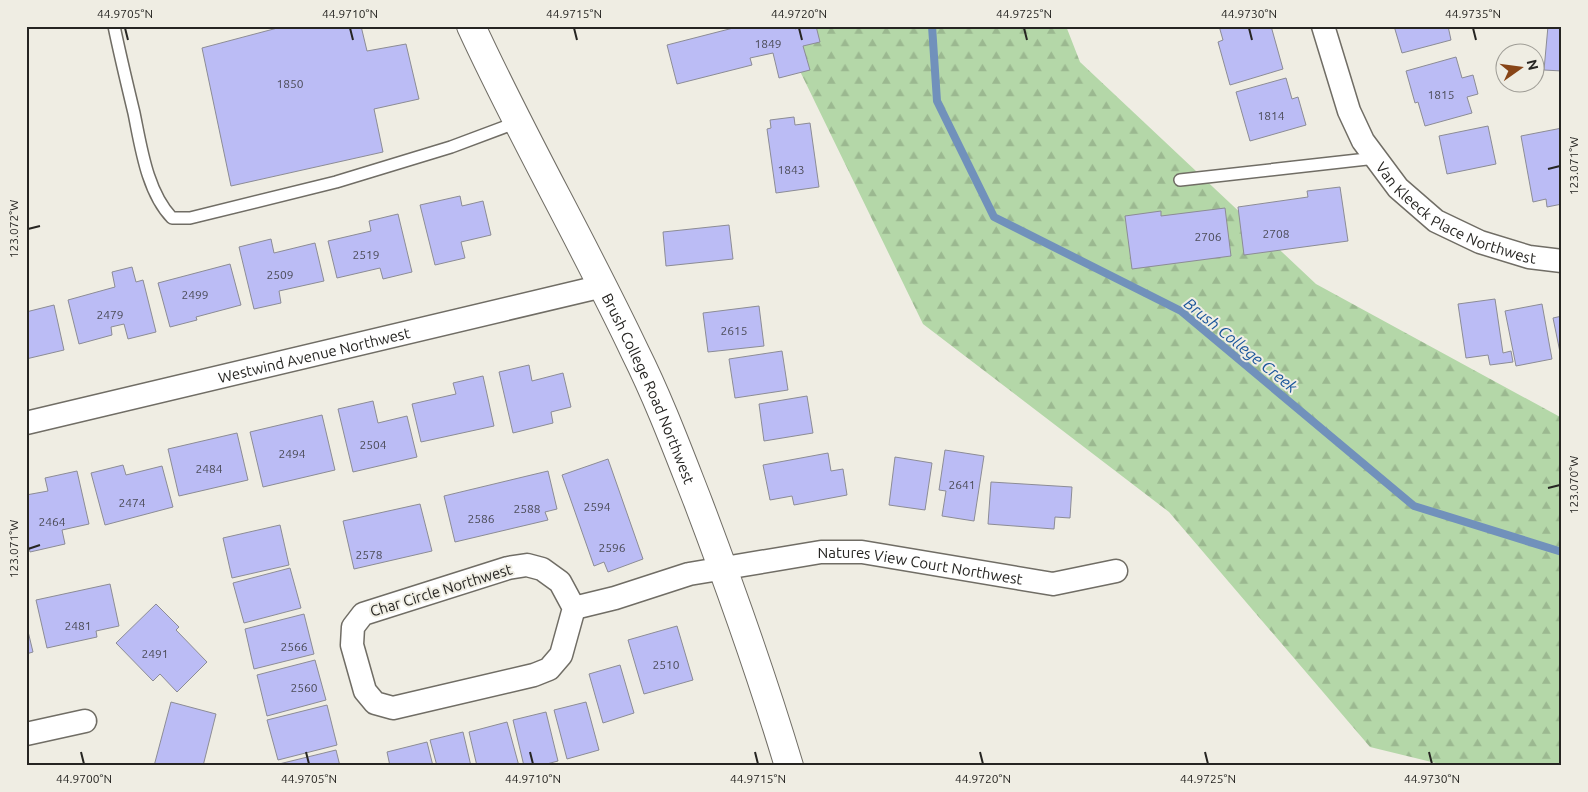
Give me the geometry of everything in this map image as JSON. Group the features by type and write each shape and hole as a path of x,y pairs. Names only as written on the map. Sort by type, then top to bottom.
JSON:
{"street":[{"name":"Brush College Road Northwest","path":"471,26 494,77 603,286 644,371 724,569 756,660 789,766"},
{"name":"Van Kleeck Place Northwest","path":"1323,26 1349,112 1369,150 1398,188 1436,221 1480,242 1529,258 1562,261"},
{"name":"Westwind Avenue Northwest","path":"26,424 603,286"},
{"name":"Natures View Court Northwest","path":"724,569 821,552 862,552 1053,584 1116,571"},
{"name":"Char Circle Northwest","path":"527,565 542,568 560,582 574,608 561,656 549,669 534,676 394,708 375,703 365,691 352,645 353,627 363,614 508,568 527,565"},
{"path":"574,608 615,598 689,574 724,569"},
{"path":"26,734 85,721"}],"lane":[{"path":"114,26 144,156 154,190 163,209 172,218 190,218 336,182 451,147 518,122"},
{"path":"1180,180 1369,150"}],"green space":[{"path":"778,26 1066,26 1080,62 1316,284 1562,418 1562,766 1448,766 1370,747 1169,512 923,324"}],"building":[{"path":"285,26 361,26 367,51 406,44 419,99 374,109 383,152 231,186 202,48"},
{"path":"741,26 794,26 795,29 805,26 816,26 820,42 803,46 810,70 779,78 773,53 750,58 752,65 677,84 667,45"},
{"path":"1219,26 1271,26 1283,69 1230,85 1218,42 1223,40"},
{"path":"1394,26 1448,26 1451,40 1402,53"},
{"path":"1548,26 1562,26 1562,71 1546,70"},
{"path":"1456,57 1462,78 1473,75 1478,94 1467,97 1472,113 1425,126 1418,102 1415,103 1406,71"},
{"path":"1286,78 1292,99 1298,97 1306,125 1250,141 1236,92"},
{"path":"794,117 795,125 810,123 819,187 776,193 767,129 771,128 770,120"},
{"path":"1488,126 1496,164 1447,174 1439,136"},
{"path":"1562,128 1562,204 1547,207 1546,199 1533,202 1521,136"},
{"path":"1340,187 1348,241 1244,255 1238,207 1308,197 1307,191"},
{"path":"460,196 462,206 483,201 491,235 461,242 465,258 435,265 420,205"},
{"path":"1225,208 1231,256 1132,269 1125,216 1161,211 1161,216"},
{"path":"398,214 412,272 383,279 380,268 337,278 328,241 371,231 369,221"},
{"path":"729,225 733,259 666,266 663,232"},
{"path":"271,239 274,253 315,243 324,281 279,291 281,303 254,309 239,247"},
{"path":"230,264 241,305 196,317 197,320 170,327 158,283"},
{"path":"132,267 136,282 143,280 156,332 128,339 124,324 111,327 112,335 79,344 68,300 115,287 112,272"},
{"path":"1495,299 1503,353 1511,351 1513,362 1490,365 1488,355 1466,358 1458,304"},
{"path":"1542,304 1552,359 1516,366 1505,311"},
{"path":"54,305 64,350 26,359 26,312"},
{"path":"759,306 764,346 708,352 703,313"},
{"path":"1562,316 1562,362 1553,318"},
{"path":"782,351 788,390 735,398 729,359"},
{"path":"529,365 532,381 563,373 571,407 551,412 553,423 513,433 499,372"},
{"path":"483,376 494,426 421,442 412,404 456,394 453,383"},
{"path":"807,396 813,433 764,441 759,404"},
{"path":"373,401 378,423 407,416 417,457 353,472 338,409"},
{"path":"322,415 335,470 263,487 250,432"},
{"path":"237,433 248,480 179,496 168,449"},
{"path":"945,450 984,456 974,521 942,516 946,491 939,490"},
{"path":"828,453 831,471 843,469 847,495 794,505 792,496 770,500 763,465"},
{"path":"895,457 932,463 925,510 889,505"},
{"path":"608,459 643,559 608,572 604,562 594,566 562,475"},
{"path":"123,465 126,475 162,466 173,507 105,525 91,473"},
{"path":"77,471 89,524 62,530 65,544 30,552 26,536 26,495 48,491 45,478"},
{"path":"548,471 557,509 545,512 548,520 455,542 444,496"},
{"path":"991,482 1072,487 1070,518 1055,517 1054,529 988,524"},
{"path":"420,504 432,551 354,569 343,521"},
{"path":"280,525 289,565 232,578 223,538"},
{"path":"290,568 301,608 244,623 233,583"},
{"path":"110,584 119,626 96,631 97,637 47,648 36,600"},
{"path":"156,604 179,627 176,630 207,662 177,692 160,674 153,681 116,643"},
{"path":"304,614 314,654 254,669 245,629"},
{"path":"26,623 33,652 26,654"},
{"path":"677,626 693,680 644,694 628,640"},
{"path":"315,660 326,700 267,716 257,675"},
{"path":"620,665 634,713 603,723 589,674"},
{"path":"171,702 216,714 203,766 154,766"},
{"path":"586,702 599,750 567,759 554,710"},
{"path":"327,705 337,745 278,760 267,720"},
{"path":"546,712 558,761 539,766 524,766 513,720"},
{"path":"507,722 519,766 477,766 469,732"},
{"path":"463,732 471,766 437,766 430,740"},
{"path":"427,742 433,766 390,766 387,752"},
{"path":"336,750 340,766 280,766 279,764"}],"waterway":[{"name":"Brush College Creek","path":"932,26 937,101 994,217 1181,311 1414,506 1562,552"}]}
